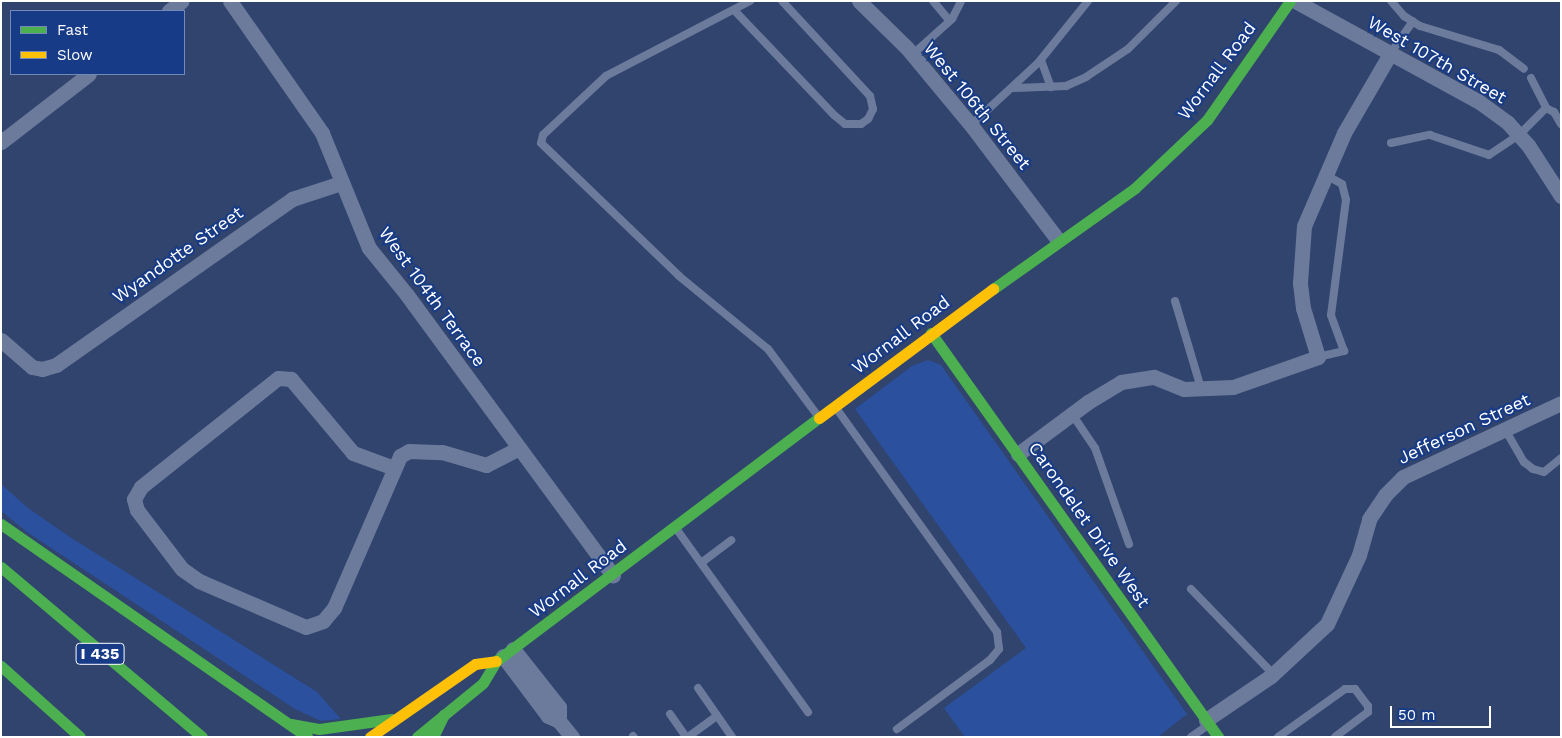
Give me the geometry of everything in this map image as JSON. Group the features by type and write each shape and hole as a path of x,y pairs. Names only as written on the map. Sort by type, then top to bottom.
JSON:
{"main road":[{"name":"Wornall Road","path":"417,737 483,683 504,655 613,575 931,333 1058,240 1135,188 1207,120 1290,1"},
{"name":"Carondelet Drive West","path":"931,333 1218,737"},
{"path":"1,524 307,737"},
{"name":"I 435","path":"1,567 202,737"},
{"name":"Wornall Road","path":"370,737 475,664 504,655"},
{"path":"1,666 80,737"},
{"path":"433,737 444,714"},
{"path":"289,724 319,729 394,719"}],"street":[{"path":"170,10 182,1"},
{"name":"West 104th Terrace","path":"230,1 322,133 369,248 407,294 518,449 613,575"},
{"name":"West 106th Street","path":"859,1 912,55 971,125 1058,240"},
{"name":"West 107th Street","path":"1295,1 1478,101 1519,135 1561,196"},
{"path":"1018,454 1072,414 1121,382 1154,377 1184,389 1233,387 1318,357 1303,308 1300,283 1304,226 1324,174 1344,133 1390,54"},
{"path":"1,142 88,75"},
{"name":"Wyandotte Street","path":"1,340 32,367 42,369 56,365 292,198 341,183"},
{"path":"394,468 353,453 291,379 278,378 141,487 134,499 137,510 182,569 199,581 306,627 323,621 334,608 400,456 409,451 442,452 486,465 518,449"},
{"name":"Jefferson Street","path":"1207,722 1273,674 1327,624 1359,555 1369,519 1385,495 1403,477 1506,431 1561,403"},
{"path":"504,655 559,707 559,721 572,737"}],"lane":[{"path":"750,1 606,76 543,135 541,143 679,276 768,349 819,418"},
{"path":"734,10 834,115 845,124 861,124 868,119 873,109 870,96 782,1"},
{"path":"934,1 950,21"},
{"path":"912,55 950,21 962,1"},
{"path":"971,125 1014,88 1041,60 1088,1"},
{"path":"1014,88 1066,86 1086,77 1128,49 1176,1"},
{"path":"1391,1 1413,21 1499,50 1524,69"},
{"path":"1390,54 1413,21"},
{"path":"1041,60 1052,87"},
{"path":"1531,78 1546,108 1554,112 1561,124"},
{"path":"1391,143 1430,134 1489,155 1519,135 1546,108"},
{"path":"1318,357 1344,351 1331,314 1346,200 1342,184 1324,174"},
{"path":"1175,301 1201,388"},
{"path":"834,406 997,632 998,649 990,660 897,729"},
{"path":"1072,414 1095,448 1129,544"},
{"path":"1506,431 1524,462 1533,469 1544,472 1561,458"},
{"path":"676,527 808,712"},
{"path":"701,563 731,540"},
{"path":"1191,589 1273,674"},
{"path":"1278,737 1350,687 1355,689 1368,706 1368,712 1335,737"},
{"path":"698,688 732,737"},
{"path":"670,714 687,737 717,716"},
{"path":"1192,737 1207,722"}],"shaded area":[{"path":"928,360 941,365 1187,714 1158,737 965,737 944,708 1026,648 855,409 912,366"},
{"path":"1,484 28,508 70,537 317,692 341,719 321,721 295,709 27,532 1,511"}],"traffic: fast":[{"path":"993,289 1135,188 1207,120 1290,1"},
{"path":"931,333 1218,737"},
{"path":"417,737 483,683 496,661 819,418"},
{"path":"1,524 307,737"},
{"path":"1,567 202,737"},
{"path":"1,666 80,737"},
{"path":"433,737 444,714"},
{"path":"291,724 319,729 391,719"}],"traffic: slow":[{"path":"819,418 993,289"},
{"path":"370,737 475,664 496,661"}]}
